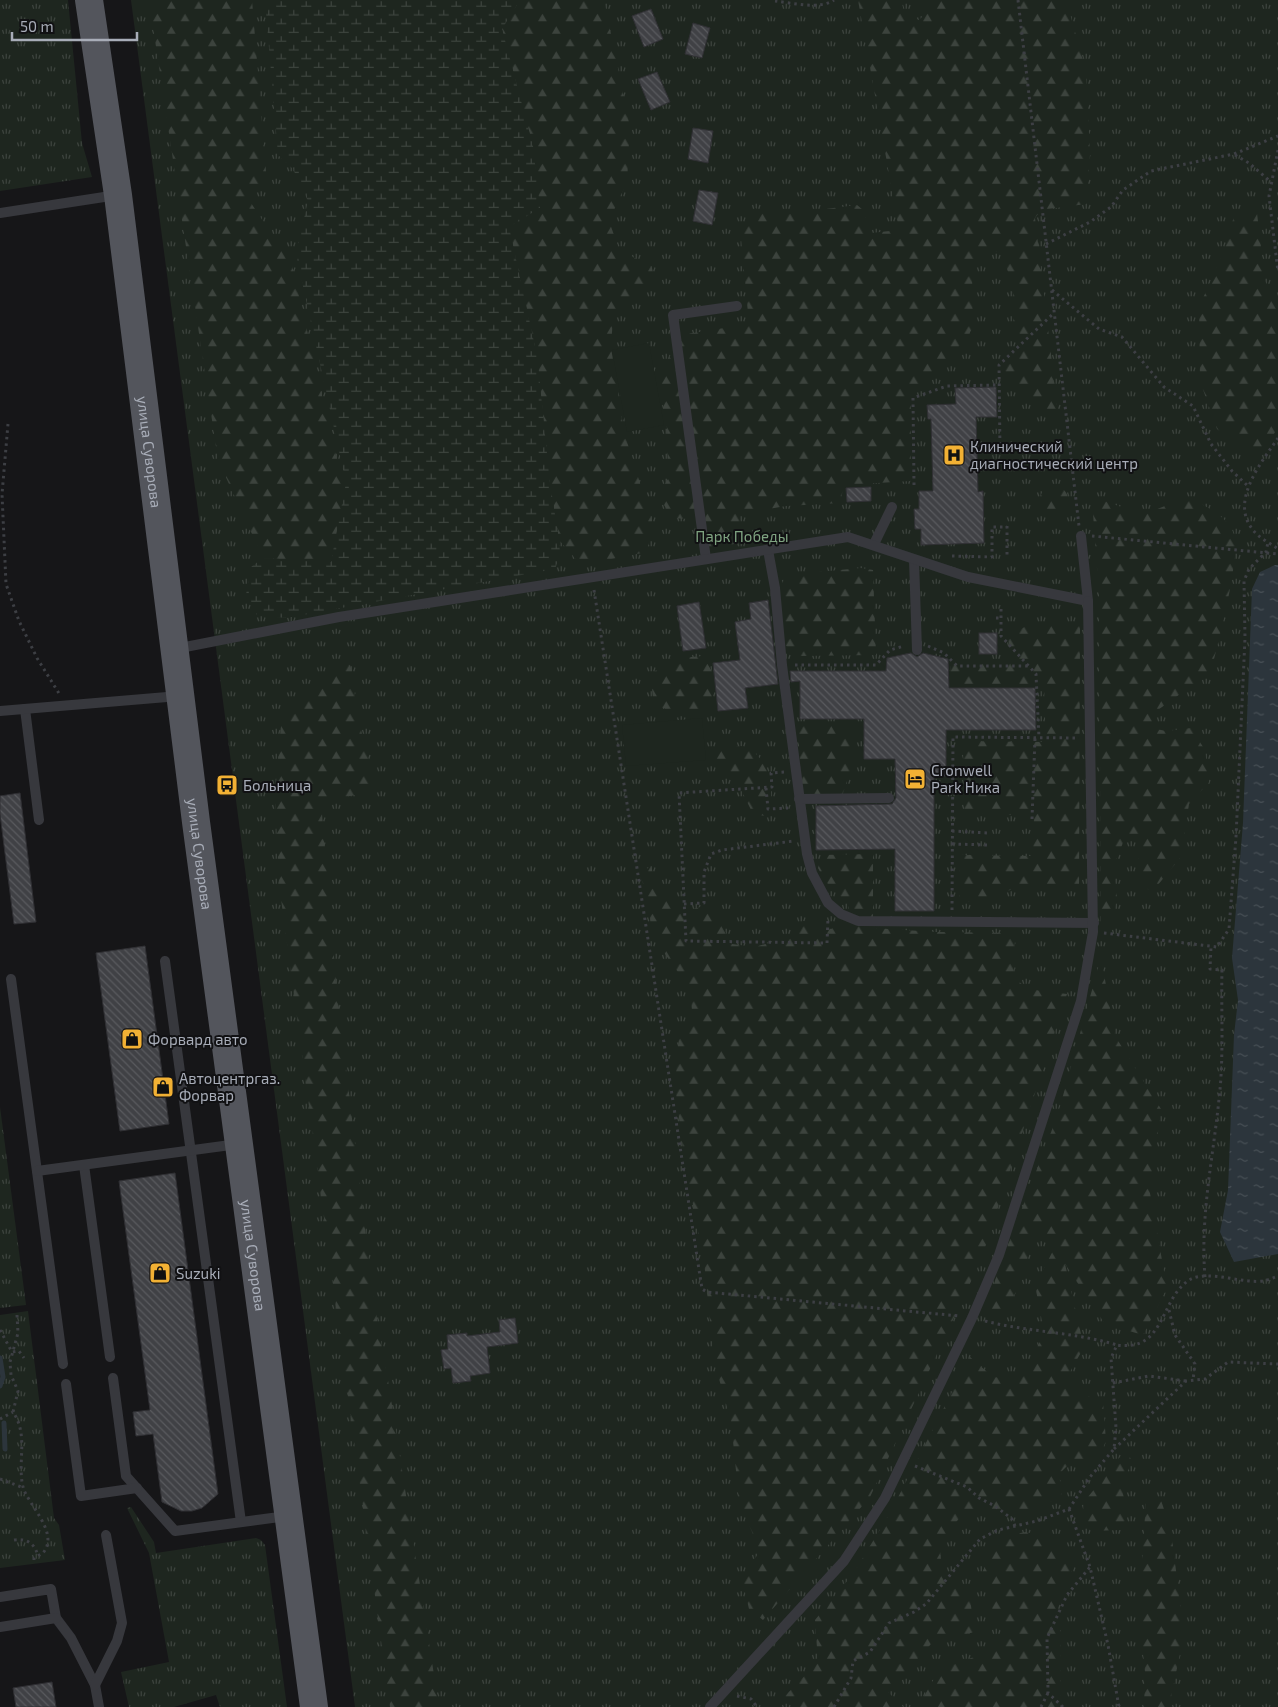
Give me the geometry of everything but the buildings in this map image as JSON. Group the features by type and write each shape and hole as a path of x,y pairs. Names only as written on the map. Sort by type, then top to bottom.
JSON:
{"main road":[{"name":"улица Суворова","path":"89,0 118,195 174,650 238,1144 314,1707"}],"lane":[{"path":"0,213 118,195"},
{"path":"706,560 673,315 737,306"},
{"path":"874,544 892,507"},
{"path":"710,1707 844,1561 885,1498 972,1318 999,1255 1081,1001 1094,928 1088,601 1081,536"},
{"path":"174,650 339,617 848,537 874,544 914,560 968,577 1088,601"},
{"path":"768,550 775,588 782,665 804,840 812,873 828,903 841,914 858,921 1094,928"},
{"path":"914,560 917,648"},
{"path":"0,711 180,696"},
{"path":"25,709 39,820"},
{"path":"800,803 889,798"},
{"path":"165,961 240,1522"},
{"path":"11,979 63,1364"},
{"path":"37,1171 238,1144"},
{"path":"84,1164 110,1357"},
{"path":"113,1378 126,1476 175,1531 288,1516"},
{"path":"66,1384 81,1496 137,1488"},
{"path":"94,1685 118,1641 122,1623 106,1535"},
{"path":"0,1597 51,1589 56,1618 72,1638 94,1685 99,1707"},
{"path":"0,1627 56,1618"}],"path":[{"path":"775,1 813,5 828,4 834,0"},
{"path":"1018,0 1081,536 1103,535 1278,554"},
{"path":"1046,244 1090,222 1111,207 1123,190 1151,171 1234,154 1278,136"},
{"path":"1278,150 1270,204 1278,272"},
{"path":"1234,154 1249,163 1272,183"},
{"path":"1052,290 1099,329 1122,337 1164,387 1193,406 1211,444 1232,471 1248,486"},
{"path":"1000,451 999,365 1054,313"},
{"path":"914,485 912,398 947,386 999,384"},
{"path":"8,424 2,494 6,584 19,621 37,658 67,706"},
{"path":"1278,438 1248,486 1245,499 1245,513 1252,529 1278,549"},
{"path":"946,555 992,557 992,527 1007,526 1007,557"},
{"path":"1094,928 1211,947 1217,947 1229,929 1236,837 1245,638 1244,581 1249,569 1266,552 1268,542"},
{"path":"591,578 702,1289 707,1292 972,1318 1006,1326 1092,1338 1131,1347 1143,1342 1157,1328 1181,1287 1192,1278 1205,1277 1263,1281 1278,1276"},
{"path":"1001,609 1001,636 1036,674 1037,738 1032,819"},
{"path":"996,618 1001,618"},
{"path":"782,665 876,665 890,650 903,646 917,648 932,646 944,653 957,666 1029,666"},
{"path":"952,923 953,737 1090,739"},
{"path":"796,771 772,773 772,787 679,793 686,941 828,944 828,903"},
{"path":"766,788 768,809 800,803"},
{"path":"952,831 989,833"},
{"path":"684,904 704,903 704,872 712,854 722,850 804,840"},
{"path":"952,844 988,845"},
{"path":"1205,1277 1203,1251 1208,1174 1219,1098 1222,979 1222,970 1210,969 1211,947"},
{"path":"1168,1310 1175,1335 1194,1364 1193,1380"},
{"path":"17,1315 18,1333 12,1352 11,1376 18,1391 13,1412 21,1429 20,1443 23,1452 24,1488 43,1524 47,1538 46,1550 34,1558 34,1562"},
{"path":"0,1330 12,1352"},
{"path":"1114,1449 1116,1428 1111,1358 1117,1345"},
{"path":"12,1352 19,1351 24,1358"},
{"path":"1113,1383 1149,1376 1186,1381 1206,1379 1228,1362 1278,1364"},
{"path":"834,1707 851,1678 853,1661 870,1652 889,1623 914,1612 926,1604 980,1539 998,1530 1037,1521 1069,1509 1090,1477 1114,1449 1186,1381"},
{"path":"0,1419 13,1412"},
{"path":"902,1462 946,1477 967,1488 1012,1519 1016,1526"},
{"path":"0,1479 24,1488"},
{"path":"1069,1509 1090,1567 1108,1645 1119,1707"},
{"path":"14,1540 30,1543 36,1548 38,1556"},
{"path":"1041,1707 1048,1693 1047,1638 1067,1595 1090,1567"},
{"path":"1048,1693 1063,1707"}],"green space":[{"path":"0,0 68,0 82,143 92,177 0,191"},
{"name":"Парк Победы","path":"131,0 1278,0 1278,1707 355,1707"},
{"path":"149,0 252,0 266,172 249,200 292,265 344,491 331,562 263,558 218,460"},
{"path":"265,0 520,0 502,29 533,146 540,208 509,227 537,356 550,483 559,540 560,555 555,569 286,618 257,615 246,595 251,567 263,558 331,562 346,483 296,254 308,201 293,169 278,155"},
{"path":"520,0 604,0 630,127 627,182 609,221 619,249 652,268 654,278 613,317 611,347 624,432 653,525 647,552 581,565 559,540 550,483 537,356 509,227 539,207 533,146 502,29"},
{"path":"858,0 901,0 905,15 919,20 928,11 926,0 1066,0 1086,70 1090,155 1086,204 1041,210 1035,218 1058,414 1055,416 1042,415 1040,407 1020,395 1006,379 1004,363 1024,345 1011,312 1013,294 1004,254 999,251 977,254 972,264 973,328 957,349 911,397 911,481 844,485 840,503 786,506 739,514 744,540 741,543 694,550 690,546 695,527 689,519 672,518 658,495 668,479 667,428 657,373 687,334 749,324 741,238 755,208 770,216 857,205 863,210 871,233 899,230"},
{"path":"1235,213 1257,213 1265,281 1278,304 1278,428 1257,458 1217,429 1200,381 1199,307 1223,254"},
{"path":"649,343 664,425 627,432 612,350"},
{"path":"1054,486 1064,490 1068,500 1064,510 1054,514 1044,510 1040,500 1044,490"},
{"path":"1187,497 1215,512 1227,522 1234,535 1234,564 1223,623 1211,672 1155,712 1151,728 1166,731 1191,728 1205,750 1209,782 1189,804 1181,857 1152,892 1139,883 1138,836 1126,835 1113,868 1117,895 1113,923 1101,923 1099,595 1093,513 1102,500 1127,509 1150,512"},
{"path":"861,568 873,570 876,655 798,656 784,644 778,593 786,575"},
{"path":"1080,624 1079,889 1014,888 990,900 959,902 960,855 1033,856 1034,816 964,813 963,741 1046,742 1044,684 951,684 950,659 1014,660 1007,637 1028,625"},
{"path":"703,656 712,671 713,700 697,713 672,714 653,700 651,675 668,659"},
{"path":"339,661 350,665 352,670 358,717 375,783 370,792 321,802 336,983 373,1296 389,1386 439,1707 390,1707 279,884 275,795 282,713"},
{"path":"702,718 706,760 626,766 622,725"},
{"path":"852,725 853,763 842,796 802,795 798,726"},
{"path":"740,746 752,749 767,770 771,798 765,816 753,814 735,777 717,771 715,758 722,750"},
{"path":"873,854 873,928 936,932 1015,933 1014,977 1027,989 1067,994 981,1260 870,1497 763,1620 749,1609 742,1578 760,1551 739,1501 731,1421 714,1361 704,1261 684,1159 675,1085 679,1035 693,1021 690,989 653,937 645,888 638,872 651,867 656,882 671,894 672,904 682,912 704,906 720,912 722,926 732,944 755,947 789,937 803,921 814,922 831,929 848,921 849,905 825,881 818,868 822,855"},
{"path":"1101,957 1115,1036 1161,1109 1150,1193 1167,1288 1143,1335 1105,1324 1065,1264 1084,1347 1062,1386 1103,1402 1106,1441 1098,1459 1073,1460 1059,1474 1062,1494 1035,1512 963,1514 939,1542 943,1577 970,1597 974,1632 931,1644 888,1692 903,1707 793,1707 783,1698 818,1662 815,1620 853,1574 890,1513 970,1357 993,1377 1017,1379 1032,1360 1044,1332 1035,1285 1054,1249 1036,1235 1005,1321 984,1314 1000,1266 1058,1114"},
{"path":"0,1107 26,1305 0,1308"},
{"path":"28,1311 54,1518 59,1525 65,1560 0,1568 0,1315"},
{"path":"1122,1455 1129,1455 1132,1462 1121,1485 1128,1515 1120,1530 1091,1531 1083,1514 1087,1498"},
{"path":"1146,1499 1161,1500 1171,1531 1184,1634 1169,1707 1144,1707 1145,1672 1139,1613"},
{"path":"131,1507 154,1542 156,1553 256,1538 265,1545 287,1707 220,1707 216,1695 174,1707 129,1707 121,1672 169,1662 149,1553 127,1508"},
{"path":"1026,1532 1052,1539 1075,1565 1057,1598 1061,1641 1060,1707 918,1707 939,1670 1006,1645 980,1576 1003,1536"}],"water":[{"path":"1278,565 1278,1254 1234,1262 1220,1232 1228,1190 1234,1035 1238,1000 1232,958 1243,823 1252,589 1260,572"}],"waterway":[{"path":"0,1358 3,1377 0,1386"},
{"path":"4,1423 5,1449"}],"place":[{"name":"Клинический диагностический центр","path":"954,455"},
{"name":"Cronwell Park Ника","path":"915,779"},
{"name":"Больница","path":"227,785"},
{"name":"Форвард авто","path":"132,1039"},
{"name":"Автоцентргаз. Форвар","path":"163,1087"},
{"name":"Suzuki","path":"160,1273"}]}
